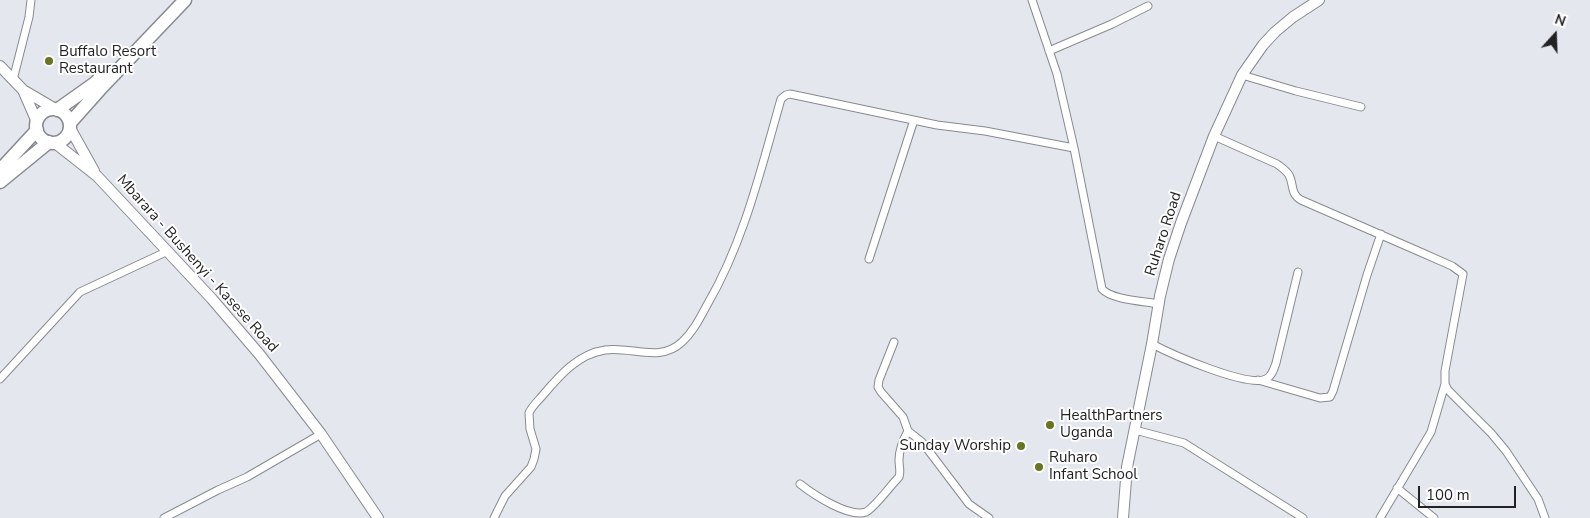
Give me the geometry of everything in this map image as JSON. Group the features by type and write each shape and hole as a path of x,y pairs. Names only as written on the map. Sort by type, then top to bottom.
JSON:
{"highway":[{"path":"57,110 95,83 176,0"},
{"path":"0,182 52,142 65,138 70,126 102,86 185,0"},
{"path":"0,170 37,126 39,117 47,110 57,110 66,115 70,126"},
{"path":"37,126 40,136 52,142"}],"main road":[{"name":"Ruharo Road","path":"1123,518 1127,466 1169,259 1214,136 1242,75 1263,45 1293,17 1319,0"},
{"path":"0,66 23,90 57,110"},
{"path":"23,90 37,126"},
{"name":"Mbarara - Bushenyi - Kasese Road","path":"70,126 97,176"},
{"name":"Mbarara - Bushenyi - Kasese Road","path":"52,142 97,176 212,299 260,355 321,434 378,518"}],"street":[{"path":"13,80 29,17 30,0"},
{"path":"1032,0 1067,114 1102,289 1107,294 1122,298 1159,304"},
{"path":"1049,51 1148,6"},
{"path":"1242,75 1360,107"},
{"path":"494,518 505,496 531,467 536,450 530,429 529,413 557,378 589,353 607,349 664,352 682,342 695,327 726,271 751,203 782,97 790,94 914,120 1074,148"},
{"path":"869,259 914,120"},
{"path":"1214,136 1282,168 1288,175 1296,197 1452,266 1463,274 1445,371 1445,384 1431,432 1380,518"},
{"path":"1152,344 1176,356 1241,377 1320,398 1330,397 1381,234"},
{"path":"0,379 80,292 168,251"},
{"path":"1258,380 1271,375 1276,363 1298,272"},
{"path":"894,342 878,387 903,417 908,431 922,442 970,504 989,518"},
{"path":"1445,384 1452,394 1506,450 1538,499 1545,518"},
{"path":"1135,430 1184,443 1303,518"},
{"path":"800,484 818,498 839,509 857,515 866,512 899,477 901,470 899,462 900,448 908,431"},
{"path":"164,518 247,477 321,434"},
{"path":"1397,488 1434,518"}],"place":[{"name":"Buffalo Resort Restaurant","path":"49,61"},
{"name":"HealthPartners Uganda","path":"1050,425"},
{"name":"Sunday Worship","path":"1021,446"},
{"name":"Ruharo Infant School","path":"1039,467"}]}
